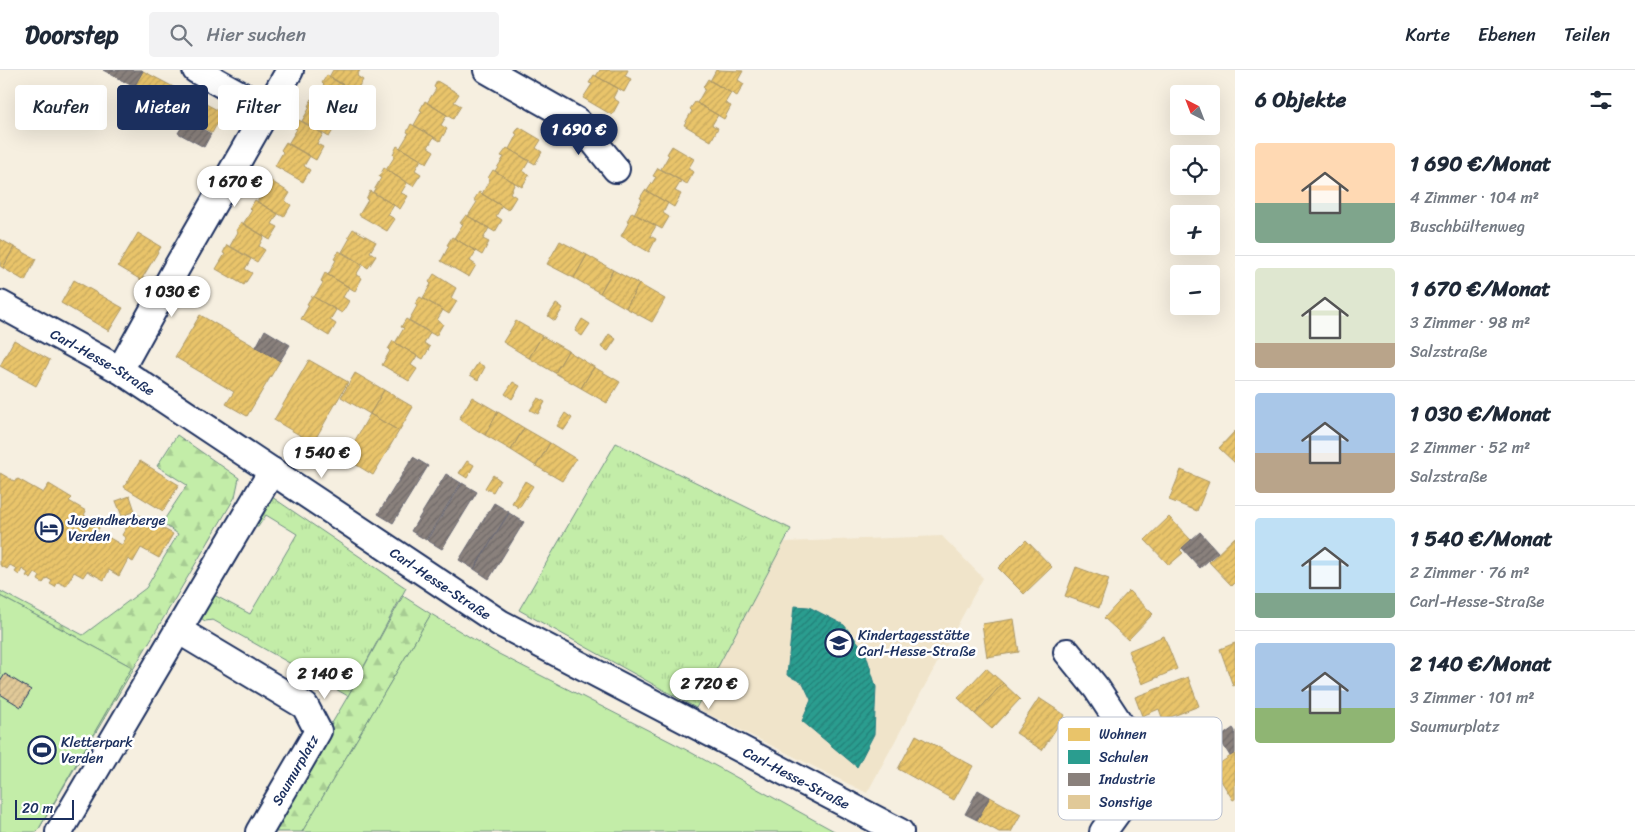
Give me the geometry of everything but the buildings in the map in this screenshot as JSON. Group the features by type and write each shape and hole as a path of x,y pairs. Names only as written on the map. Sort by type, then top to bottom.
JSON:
{"street":[{"path":"196,70 223,85"},
{"path":"282,85 290,70"},
{"path":"487,70 577,121 616,169"},
{"path":"120,370 177,266 256,130"},
{"name":"Carl-Hesse-Straße","path":"0,304 120,370 500,623 900,832"},
{"path":"59,832 272,471"},
{"name":"Saumurplatz","path":"178,630 305,706 318,731 258,832"},
{"path":"1067,652 1097,689 1115,717"},
{"path":"1103,832 1112,820"}],"shaded area":[{"name":"Kindertagesstätte Carl-Hesse-Straße","path":"942,536 983,578 867,793 696,708 784,542"}],"green space":[{"path":"177,435 239,478 235,497 37,832 132,667 0,596 0,591 83,635 146,588 178,534 162,523 187,485 157,466"},
{"path":"616,443 791,529 696,708 519,610"},
{"path":"272,497 406,588 348,696 213,620 205,621 198,616 221,581 214,595 250,614 297,534 266,515 258,527 255,527 253,524 267,500"},
{"name":"Kletterpark Verden","path":"0,596 132,667 37,832 0,832"},
{"path":"403,596 431,614 302,832 268,832 348,696"},
{"path":"431,614 495,652 681,747 836,832 302,832"}],"place":[{"name":"Jugendherberge Verden","path":"49,528"},
{"name":"Kindertagesstätte Carl-Hesse-Straße","path":"839,643"},
{"name":"Kletterpark Verden","path":"42,750"}]}
